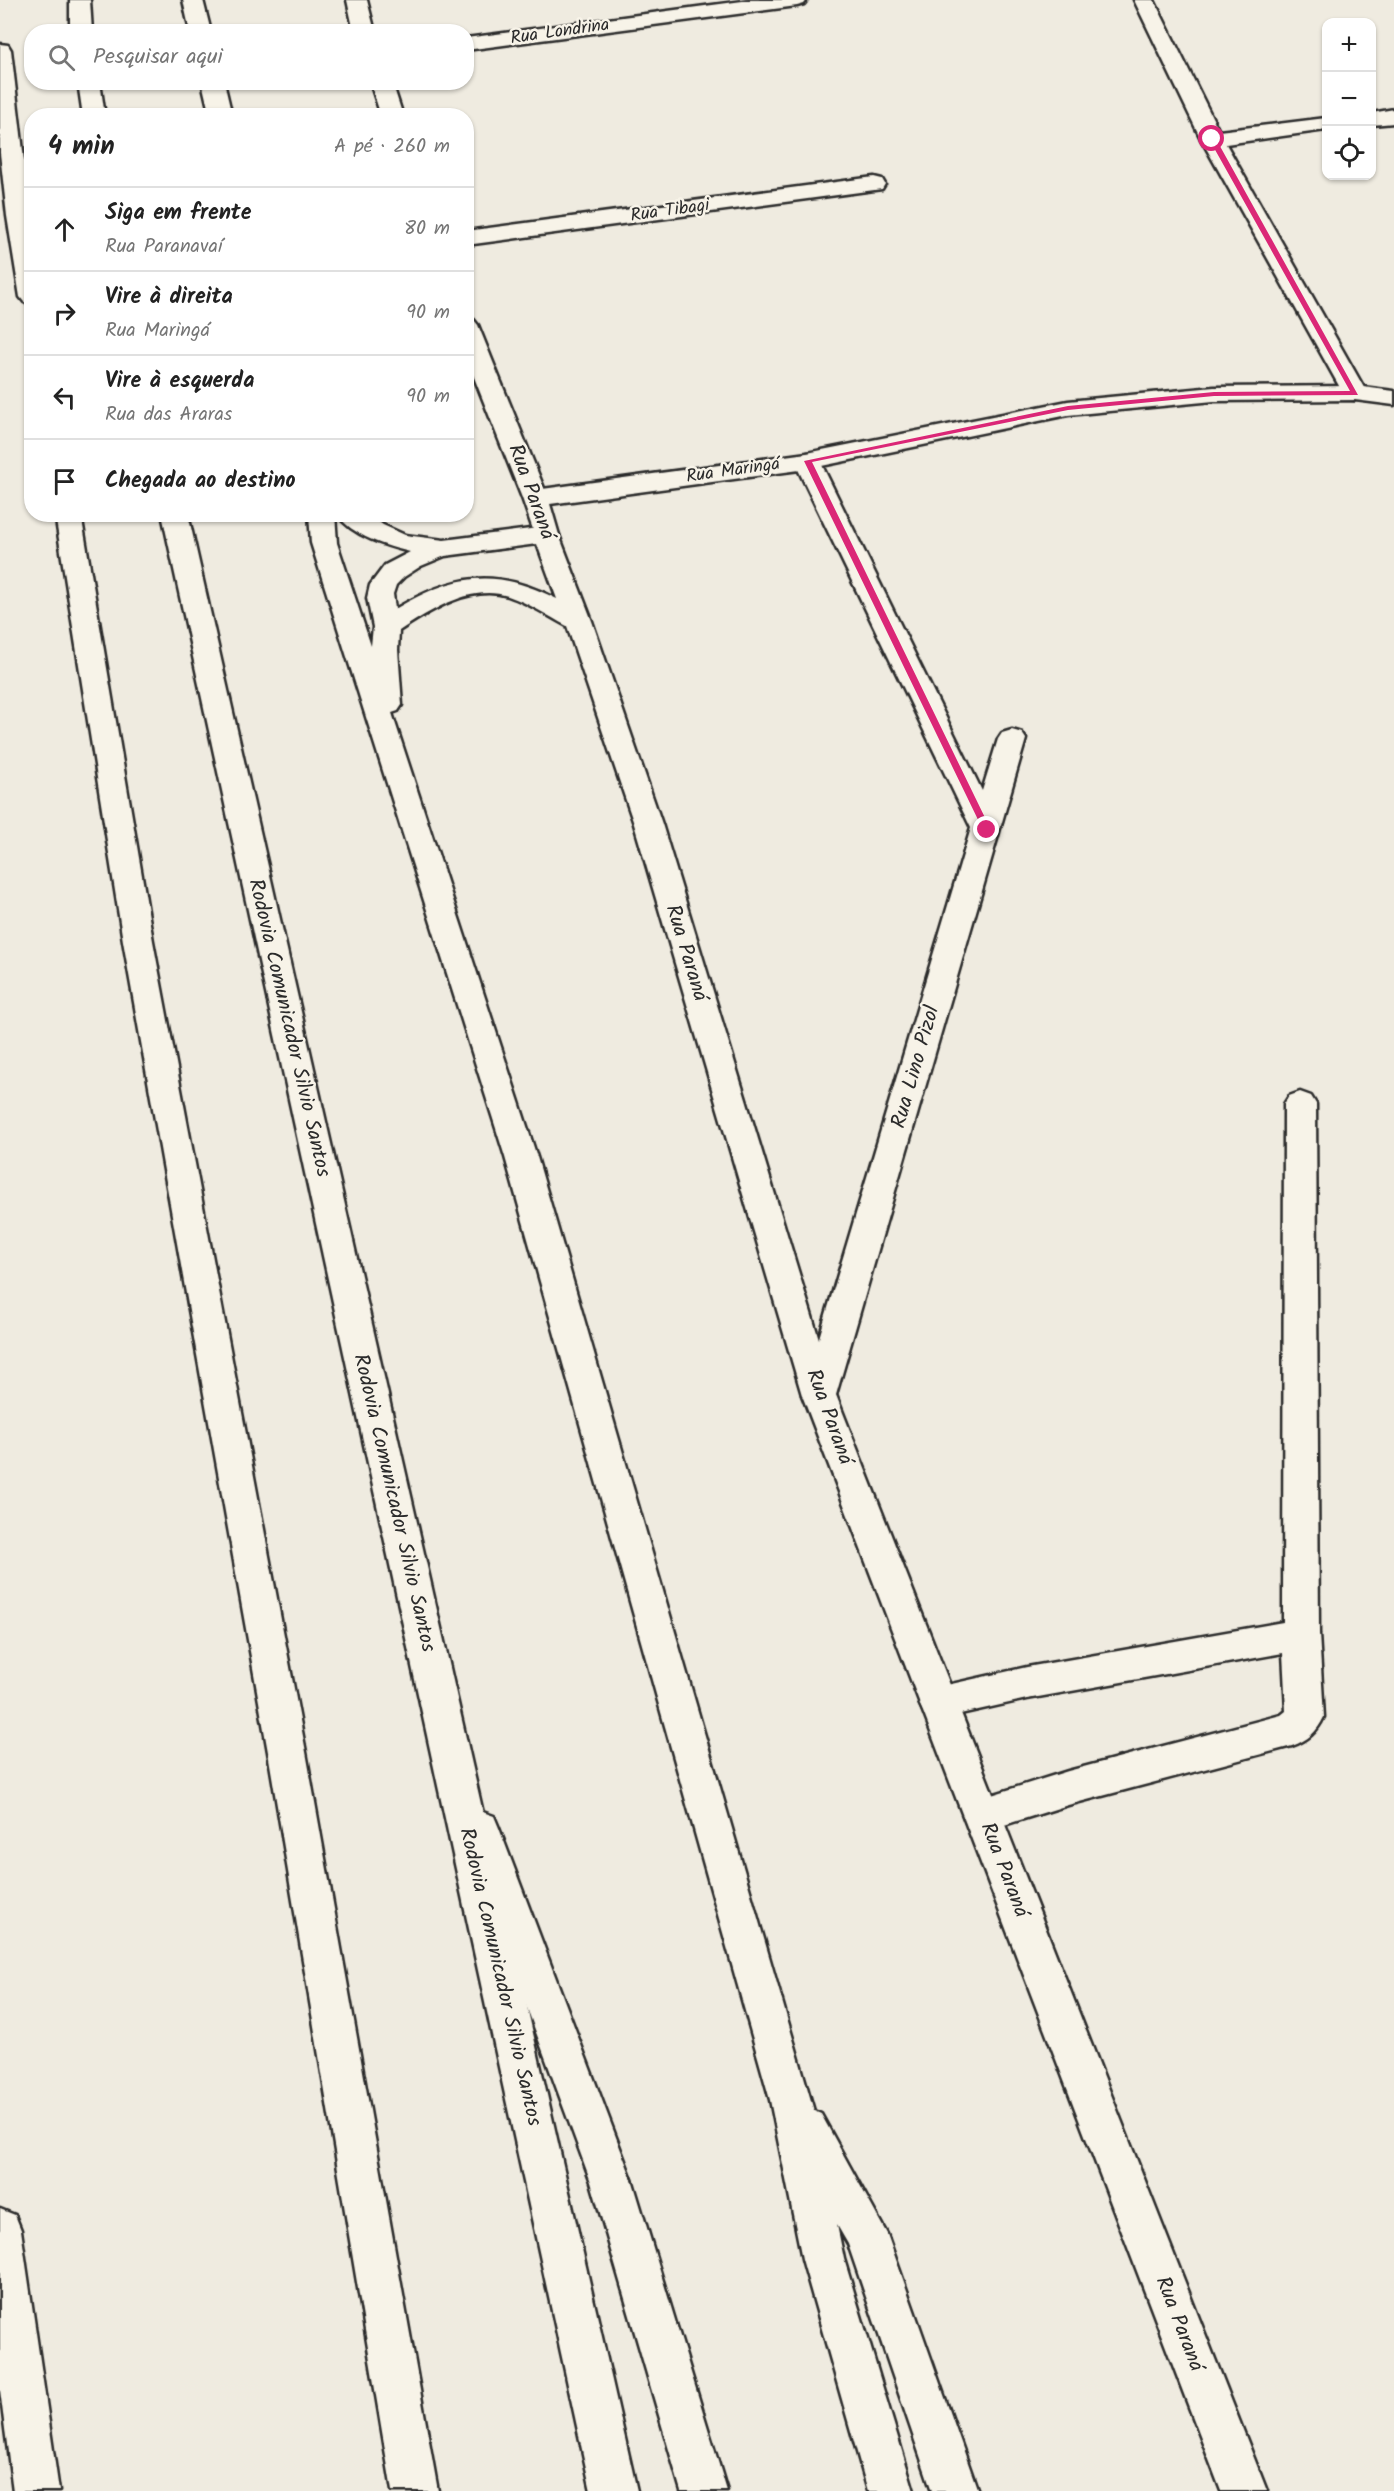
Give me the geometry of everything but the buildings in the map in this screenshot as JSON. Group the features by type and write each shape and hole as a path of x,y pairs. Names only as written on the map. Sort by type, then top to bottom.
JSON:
{"main road":[{"path":"80,0 81,24"},
{"path":"194,0 199,24"},
{"path":"357,0 363,24"},
{"name":"Rua Londrina","path":"474,43 797,0"},
{"path":"1144,0 1212,139 1355,393"},
{"path":"0,50 18,216 24,251"},
{"path":"90,90 93,108"},
{"path":"215,90 219,108"},
{"path":"384,90 389,108"},
{"path":"1376,118 1394,116"},
{"path":"1212,139 1322,125"},
{"name":"Rua Tibagi","path":"474,237 874,184"},
{"name":"Rua Paraná","path":"474,345 535,498 648,824 819,1395 1244,2491"},
{"name":"Rua Maringá","path":"535,498 807,461 1068,408 1214,394 1355,393 1394,398"},
{"path":"807,461 987,830"},
{"path":"69,522 138,941 289,1764 415,2491"},
{"name":"Rodovia Comunicador Silvio Santos","path":"177,522 614,2491"},
{"path":"323,522 324,543 392,761 521,1157 791,2100 823,2259 891,2491"},
{"path":"361,522 384,538 407,545 438,549 546,535"},
{"path":"392,761 384,650 386,627 380,595 385,580 398,568 438,549"},
{"path":"386,627 429,601 450,592 482,585 515,590 579,621"},
{"name":"Rua Lino Pizol","path":"819,1395 1012,739"},
{"path":"982,1815 1068,1788 1292,1729 1305,1717 1301,1634 1300,1104"},
{"path":"938,1703 1026,1683 1301,1634"},
{"path":"447,1737 612,2182 704,2491"},
{"path":"791,2100 866,2234 955,2491"},
{"path":"0,2230 36,2491"}],"route":[{"path":"987,830 807,461 1068,408 1214,394 1355,393 1212,139"}]}
